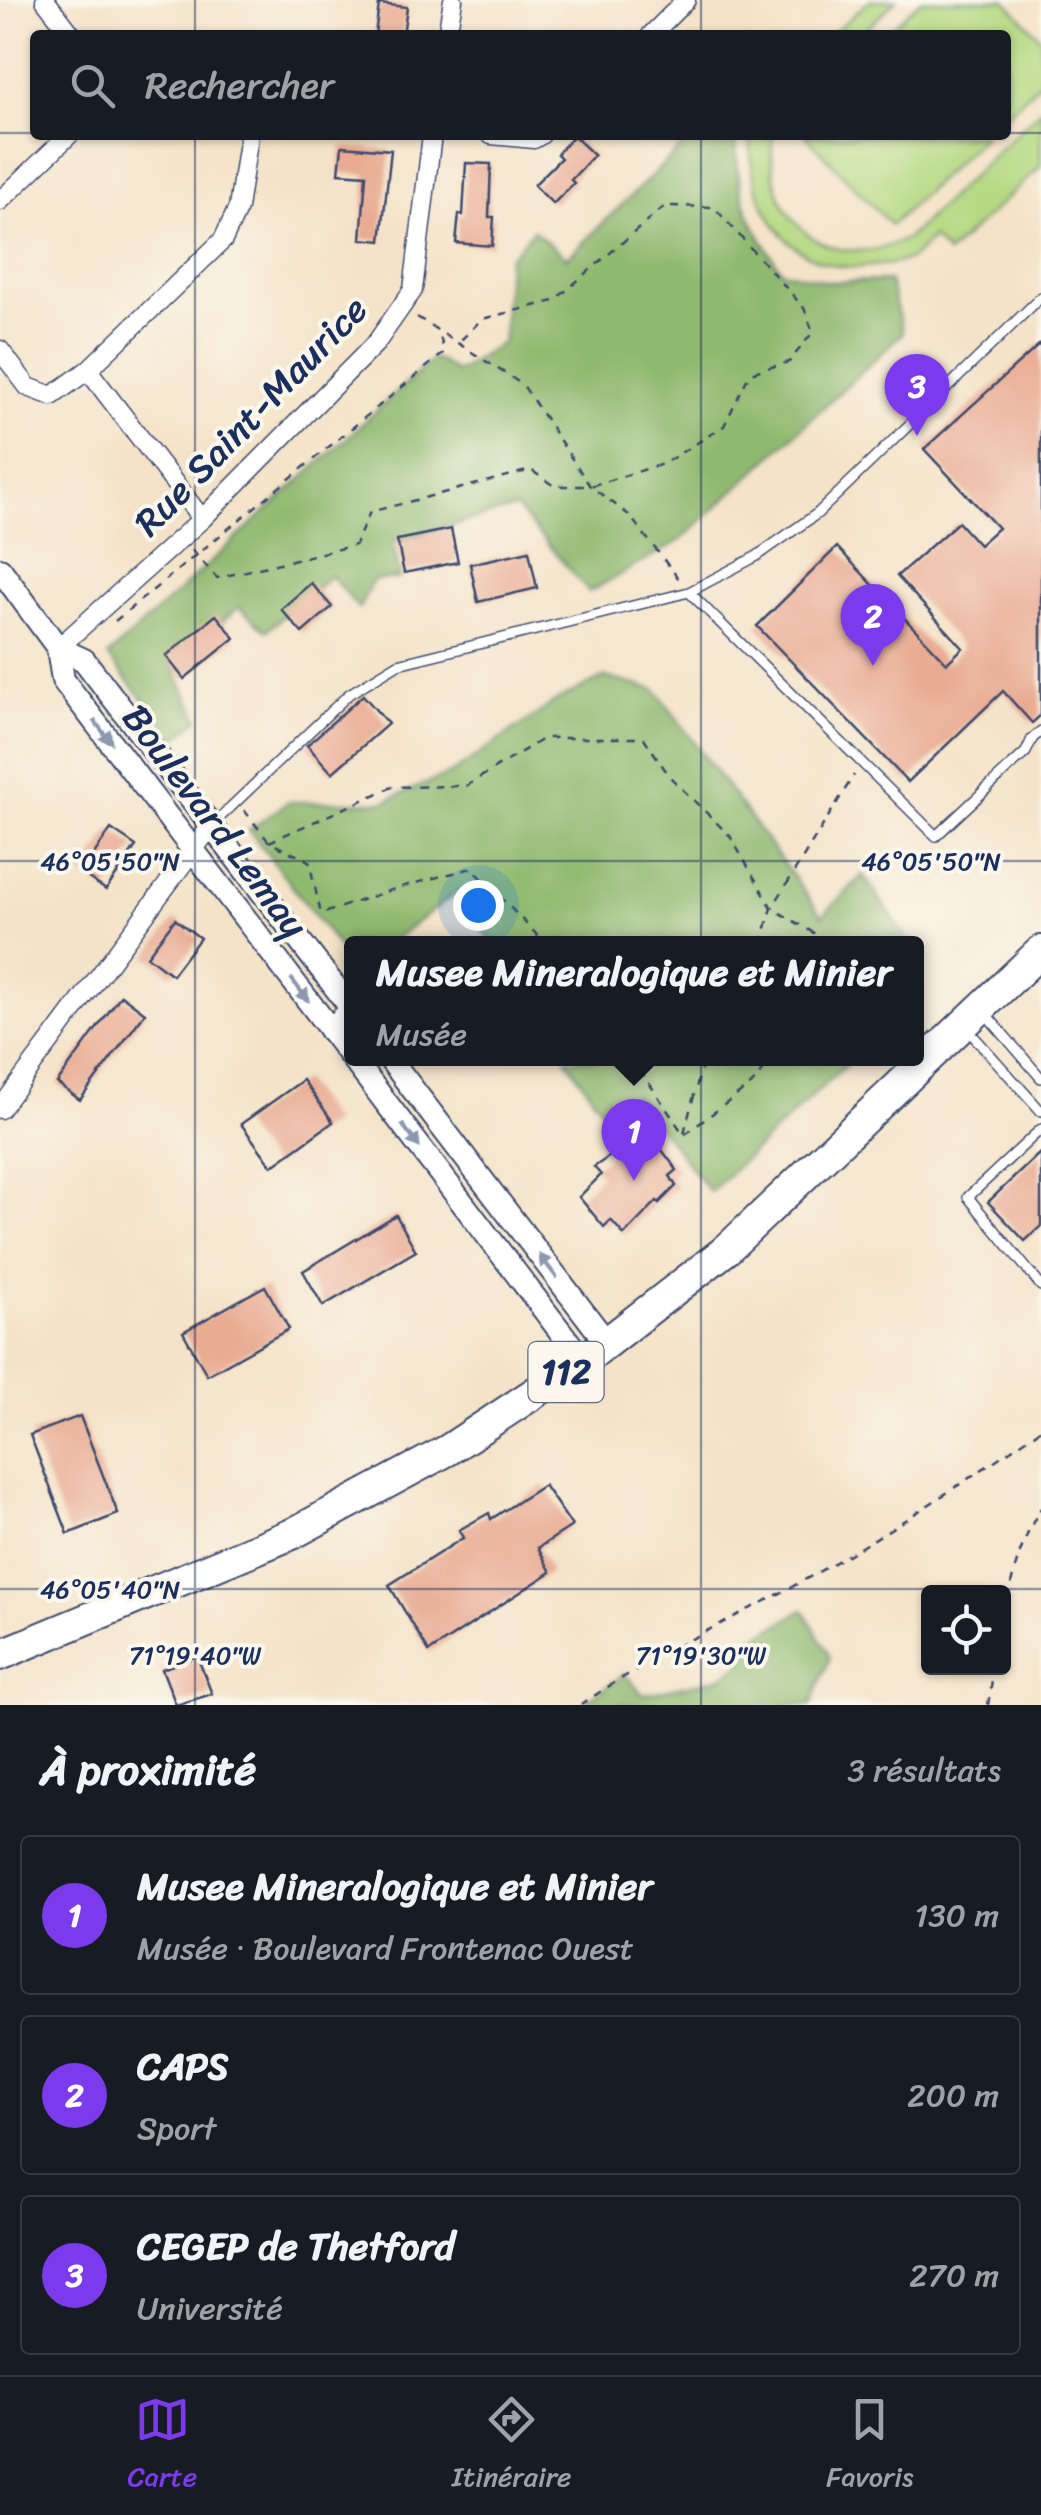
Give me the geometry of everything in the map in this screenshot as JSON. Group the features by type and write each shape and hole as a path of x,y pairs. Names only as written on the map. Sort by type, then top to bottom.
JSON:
{"main road":[{"name":"112","path":"924,1062 1041,951"},
{"name":"112","path":"0,1654 292,1534 448,1450 595,1352 726,1250 919,1066"}],"street":[{"path":"45,0 68,30"},
{"path":"448,30 453,0"},
{"path":"656,30 686,0"},
{"path":"0,200 64,140"},
{"path":"0,350 28,387 52,396 88,370 223,240 238,208 248,140"},
{"name":"Rue Saint-Maurice","path":"58,648 202,518 376,344 413,290 431,140"},
{"path":"88,370 202,518"},
{"name":"Boulevard Lemay","path":"0,570 58,648 63,680 344,1048"},
{"name":"Boulevard Lemay","path":"58,648 84,660 344,999"},
{"path":"0,1109 211,826"},
{"name":"Boulevard Lemay","path":"330,1030 344,1017"},
{"name":"Boulevard Lemay","path":"358,1066 483,1230 595,1352"},
{"path":"395,1066 505,1210 595,1352"},
{"path":"483,1230 505,1210"}],"lane":[{"path":"211,826 349,694 398,664 689,592 757,556 818,513 1041,296"},
{"path":"689,592 936,836 1026,752 1041,731"},
{"path":"972,1016 1041,1078"},
{"path":"972,1016 1041,1111"},
{"path":"1041,1129 968,1197 1041,1286"}],"path":[{"path":"181,538 217,578 355,545 370,512 531,470 554,486 590,486 663,464 724,426 750,372 789,362 813,332 804,308 714,207 666,206 554,301 482,319 458,343"},
{"path":"415,316 523,385 590,486 629,515 689,592"},
{"path":"114,622 194,553 444,354 439,331"},
{"path":"269,842 392,787 466,786 544,738 644,738 670,777 730,836 772,908 819,936"},
{"path":"763,936 772,908 862,762"},
{"path":"237,801 269,842 309,861 320,914 472,868 537,936"},
{"path":"638,1066 684,1135"},
{"path":"684,1135 702,1066"},
{"path":"684,1135 752,1084 766,1066"},
{"path":"581,1705 625,1674 790,1588 919,1514 1041,1429"},
{"path":"1010,1585 1029,1526 1041,1508"},
{"path":"988,1705 993,1675"}],"green space":[{"path":"870,0 896,0 865,30 837,30"},
{"path":"921,0 1005,0 1041,38 1041,81 1011,110 1011,30 889,30"},
{"path":"1041,109 1041,166 947,254 932,238 912,257 870,266 842,266 818,260 797,248 766,211 751,161 751,140 773,140 772,165 778,192 790,215 806,233 827,245 852,251 879,249 908,238"},
{"path":"689,140 736,140 738,175 746,208 782,271 830,282 889,281 903,333 681,540 589,592 516,508 393,541 400,578 373,580 359,609 331,576 266,631 239,607 172,665 199,719 176,739 108,656 434,358 457,372 503,342 508,259 533,230 567,258"},
{"path":"810,140 980,140 891,225"},
{"path":"605,677 656,690 822,916 863,875 905,936 487,936 459,891 398,936 344,936 344,954 249,830 288,802 383,802 454,772 559,699"},
{"path":"571,1066 845,1066 710,1192 634,1095 612,1124"},
{"path":"804,1610 830,1657 811,1705 581,1705 625,1674 643,1695 719,1678 741,1664 754,1638"}],"building":[{"path":"379,4 407,7 404,30 376,30"},
{"path":"570,140 578,140 594,155 553,204 534,185 561,158 557,154"},
{"path":"342,146 391,150 381,241 361,239 366,175 339,173"},
{"path":"466,163 491,164 492,246 456,243 459,214 463,215"},
{"path":"1041,343 1041,715 1032,723 1003,691 908,782 757,626 837,547 947,663 963,648 897,576 958,522 979,545 998,528 924,449"},
{"path":"451,529 458,562 404,573 397,540"},
{"path":"529,551 537,588 478,602 470,564"},
{"path":"311,583 332,607 302,633 281,609"},
{"path":"216,615 235,638 184,679 166,656"},
{"path":"363,695 388,724 332,773 307,745"},
{"path":"111,829 136,846 106,890 81,873"},
{"path":"175,919 200,938 172,975 147,956"},
{"path":"121,995 145,1013 80,1100 57,1083"},
{"path":"303,1080 333,1122 272,1166 241,1124"},
{"path":"638,1118 677,1170 670,1176 676,1186 624,1235 611,1220 604,1227 579,1197 601,1175 594,1167 616,1152 608,1145"},
{"path":"1041,1152 1041,1226 1025,1241 988,1202"},
{"path":"396,1215 416,1251 323,1306 303,1271"},
{"path":"265,1286 289,1329 207,1375 183,1332"},
{"path":"80,1416 118,1514 68,1534 30,1435"},
{"path":"544,1485 572,1526 538,1548 551,1572 429,1652 389,1585 463,1538 459,1530 489,1513 491,1519"},
{"path":"197,1656 212,1694 176,1705 162,1669"}],"place":[{"name":"CEGEP de Thetford","path":"917,436"},
{"name":"CAPS","path":"873,666"},
{"name":"Musee Mineralogique et Minier","path":"634,1181"}]}
